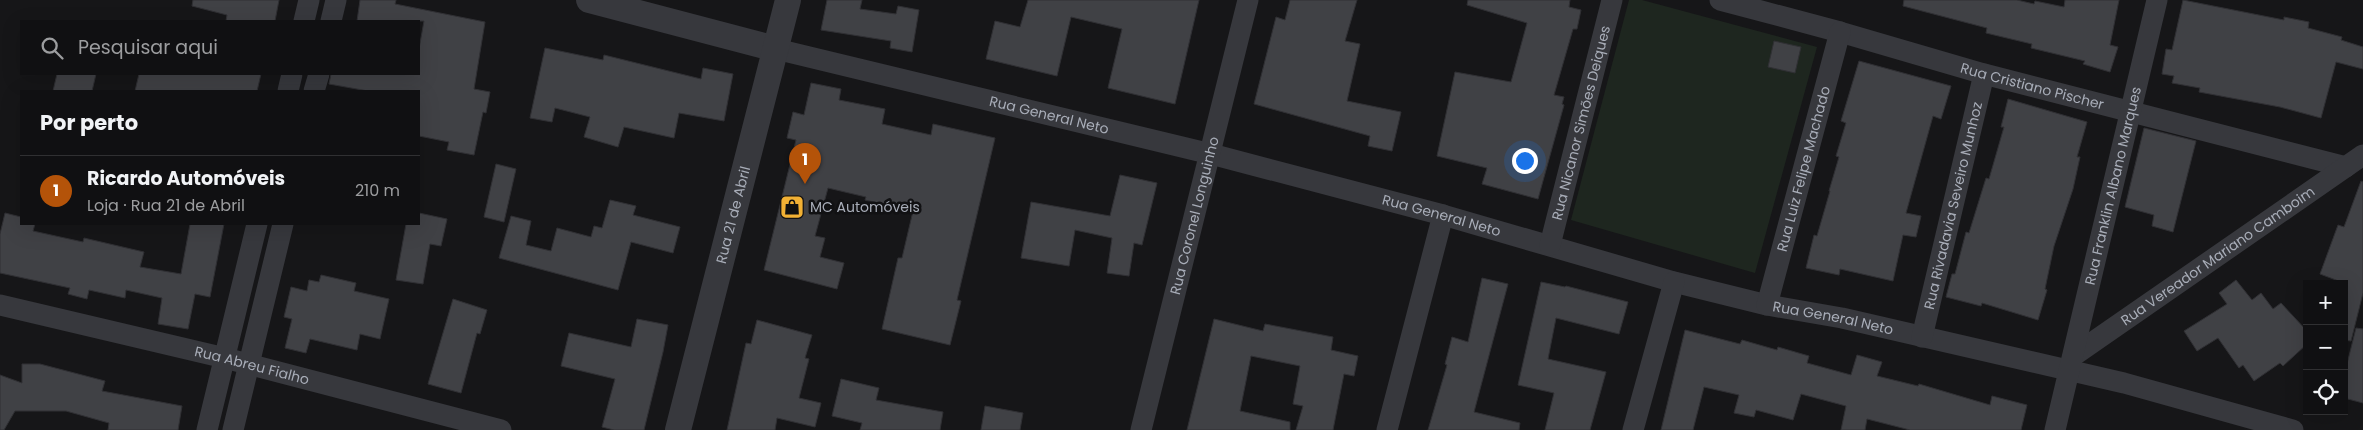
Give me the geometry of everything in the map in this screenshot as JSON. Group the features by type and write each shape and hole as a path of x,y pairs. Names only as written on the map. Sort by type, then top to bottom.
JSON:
{"street":[{"path":"304,20 309,0"},
{"path":"331,20 336,0"},
{"name":"Rua General Neto","path":"589,0 776,49 1211,154 1443,215 1674,282 1767,305 1842,318 1922,337 2071,363 2124,383 2293,430"},
{"name":"Rua 21 de Abril","path":"678,430 788,0"},
{"name":"Rua Coronel Longuinho","path":"1141,430 1248,0"},
{"name":"Rua Nicanor Simões Deiques","path":"1550,245 1612,0"},
{"name":"Rua Cristiano Pischer","path":"1720,0 1840,32 1984,74 2130,111 2354,161"},
{"name":"Rua Franklin Albano Marques","path":"2055,430 2157,0"},
{"name":"Rua Luiz Felipe Machado","path":"1767,305 1840,32"},
{"name":"Rua Rivadavia Seveiro Munhoz","path":"1922,337 1984,74"},
{"path":"288,90 292,75"},
{"path":"314,90 319,75"},
{"name":"Rua Vereador Mariano Camboim","path":"2071,363 2354,161"},
{"path":"1387,430 1443,215"},
{"path":"207,430 257,225"},
{"path":"234,430 283,225"},
{"path":"1633,430 1674,282"},
{"name":"Rua Abreu Fialho","path":"0,305 250,364 501,430"}],"shaded area":[{"path":"1629,0 1642,0 1817,47 1755,273 1571,220"}],"building":[{"path":"193,0 279,0 275,20 226,20 227,15 192,6"},
{"path":"360,0 396,0 395,4 485,22 474,89 490,92 486,113 483,112 474,155 447,150 449,142 420,136 420,90 362,90 329,84 331,75 420,75 420,43 424,21 357,20"},
{"path":"827,0 862,0 860,9 896,14 898,6 919,10 912,52 890,48 891,41 821,30"},
{"path":"1028,0 1199,0 1175,104 1108,88 1122,29 1071,17 1057,76 986,59 995,21 1020,27"},
{"path":"1290,0 1357,0 1345,41 1360,44 1347,101 1401,112 1392,151 1368,146 1370,136 1254,104 1276,17 1285,20"},
{"path":"1468,0 1570,0 1569,7 1581,10 1577,29 1573,29 1554,95 1564,97 1562,104 1564,105 1538,199 1482,184 1487,168 1437,156 1455,72 1511,82 1527,23 1467,5"},
{"path":"1904,0 2017,0 2034,4 2035,1 2064,7 2065,0 2119,0 2110,45 2118,47 2110,72 2083,64 2085,61 2031,48 2032,44 1986,33 1987,28 1903,6"},
{"path":"2183,0 2284,20 2284,17 2309,22 2308,28 2342,37 2341,40 2363,47 2363,69 2336,62 2321,118 2280,107 2199,92 2200,88 2172,83 2174,76 2162,74 2166,49 2172,50"},
{"path":"1774,41 1801,47 1795,73 1768,67"},
{"path":"545,48 603,60 604,55 701,79 703,68 733,74 724,121 679,113 674,138 624,127 618,147 584,137 590,117 555,108 552,122 530,118"},
{"path":"1859,61 1951,86 1941,119 1933,116 1906,213 1921,216 1916,237 1903,235 1893,281 1840,269 1839,275 1806,268 1814,235 1817,236 1839,157 1836,156 1846,123 1841,121"},
{"path":"57,75 96,75 92,90 53,90"},
{"path":"139,75 261,75 257,90 135,90"},
{"path":"811,83 841,89 839,100 885,109 882,124 931,135 933,124 995,138 957,300 961,301 950,345 882,329 898,258 902,258 913,211 865,200 866,197 828,188 815,236 825,238 820,257 844,263 837,289 764,270 796,140 787,138 793,112 804,115"},
{"path":"2008,99 2087,122 2077,157 2080,157 2073,189 2054,246 2045,289 2047,290 2038,320 1982,303 1981,306 1946,297 1952,274 1955,274 1966,232 1969,233 1986,178 1989,179 2004,127 2001,127"},
{"path":"2144,128 2196,141 2173,232 2152,226 2154,215 2125,207"},
{"path":"496,164 516,169 504,222 484,217"},
{"path":"1120,175 1157,183 1142,245 1134,243 1129,276 1107,273 1112,238 1075,230 1069,266 1021,258 1031,202 1110,216"},
{"path":"2361,181 2363,182 2363,293 2351,341 2348,341 2348,280 2336,280 2320,274 2338,225 2344,227"},
{"path":"610,200 636,206 633,215 680,227 673,253 631,242 618,290 499,258 511,216 531,221 526,245 551,251 557,228 591,237 594,226 602,228"},
{"path":"5,213 20,217 20,225 35,225 33,231 83,242 84,238 144,252 140,267 181,274 190,225 224,225 210,297 195,294 188,329 158,324 162,298 126,290 125,298 89,290 87,299 68,294 70,288 0,273 0,234"},
{"path":"420,213 447,219 441,246 430,244 423,284 396,280 406,225 420,225"},
{"path":"321,275 356,283 354,291 389,299 380,339 360,334 357,350 310,339 306,353 285,348 292,319 284,317 291,287 307,291 309,280 319,282"},
{"path":"1482,278 1508,284 1474,412 1520,423 1519,430 1428,430 1447,365 1445,364 1452,337 1468,342"},
{"path":"2236,280 2252,300 2261,293 2273,309 2281,303 2303,327 2303,348 2283,366 2280,363 2254,381 2243,365 2239,368 2218,338 2197,351 2184,331 2227,304 2219,293"},
{"path":"1541,282 1566,286 1628,302 1619,334 1556,318 1548,359 1606,372 1590,430 1545,430 1554,393 1518,385"},
{"path":"453,299 487,310 480,334 477,333 461,393 428,384"},
{"path":"637,319 668,325 644,430 614,430 602,427 615,379 561,366 569,333 631,347"},
{"path":"1214,319 1263,331 1265,324 1333,337 1331,350 1358,356 1354,376 1344,374 1333,430 1296,430 1303,406 1293,404 1300,366 1251,356 1240,411 1290,422 1290,430 1187,430"},
{"path":"757,320 812,335 805,358 809,359 799,398 821,403 815,427 777,418 775,430 727,430 746,343 751,344"},
{"path":"2356,328 2363,329 2363,403 2348,399 2348,360"},
{"path":"1685,330 1740,344 1742,340 1777,350 1778,347 1809,356 1807,363 1851,375 1857,355 1882,362 1877,376 1918,386 1919,384 1990,405 1992,396 2027,405 2021,430 1910,430 1867,419 1865,430 1841,430 1846,406 1801,394 1793,420 1756,410 1754,417 1734,413 1739,395 1704,387 1693,430 1661,430"},
{"path":"22,364 40,364 105,381 102,391 182,406 178,430 108,430 109,423 66,411 15,411 4,430 0,430 0,375 22,383"},
{"path":"841,379 879,388 876,400 943,412 940,430 860,430 862,423 832,416"},
{"path":"985,406 1023,413 1020,430 981,430"}],"place":[{"name":"Ricardo Automóveis","path":"805,184"},
{"name":"MC Automóveis","path":"792,207"}]}
